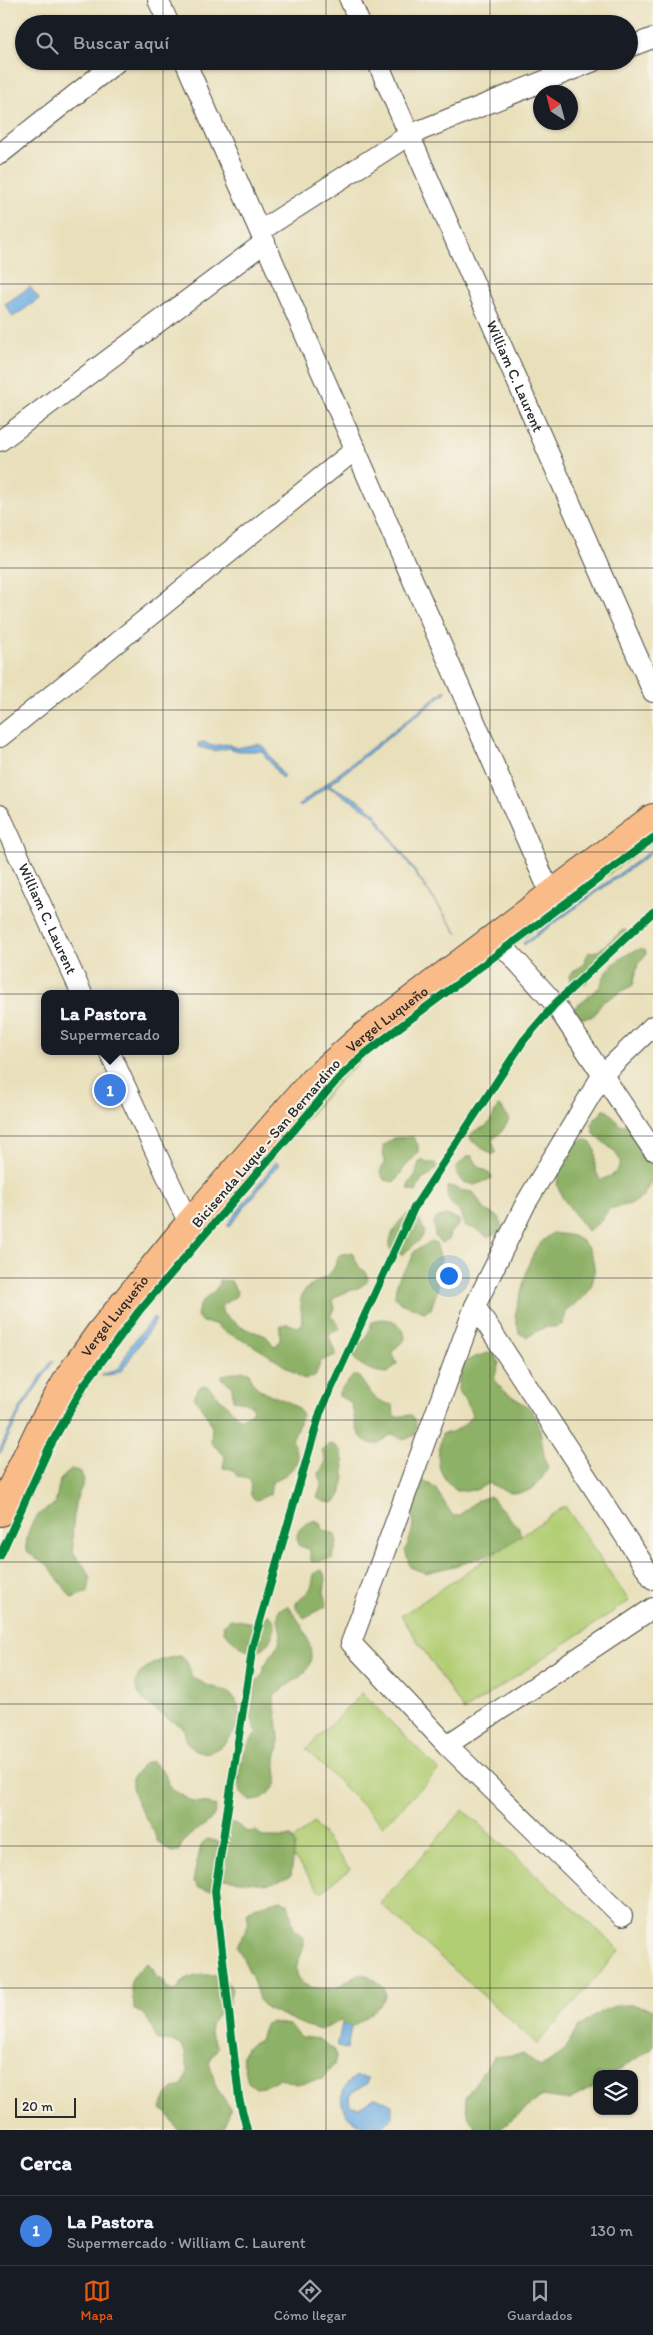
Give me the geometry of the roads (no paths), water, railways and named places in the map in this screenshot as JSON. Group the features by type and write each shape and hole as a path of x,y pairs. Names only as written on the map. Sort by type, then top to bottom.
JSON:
{"main road":[{"name":"Vergel Luqueño","path":"0,1512 43,1423 71,1374 100,1333 189,1224 314,1081 364,1036 653,818"}],"street":[{"path":"158,0 164,15"},
{"path":"350,0 356,15"},
{"path":"638,44 653,38"},
{"path":"0,154 107,70"},
{"path":"189,70 551,895"},
{"name":"William C. Laurent","path":"381,70 653,692"},
{"path":"0,442 262,237 409,135 572,70"},
{"path":"0,737 356,449"},
{"name":"William C. Laurent","path":"0,815 80,990"},
{"path":"495,937 555,1004 653,1150"},
{"path":"622,1916 447,1745 351,1643 475,1306 526,1203 603,1074 653,1026"},
{"path":"111,1055 189,1224"},
{"path":"475,1306 653,1579"},
{"path":"447,1745 653,1608"}],"water":[{"path":"30,287 39,299 13,317 5,304"},
{"path":"445,690 446,692 329,785 358,800 374,812 458,934 373,814 327,786 300,807 299,805"},
{"path":"204,742 211,746 227,744 237,748 258,744 264,747 284,777 282,779 262,751 238,751 229,748 214,751 199,747 198,743"},
{"path":"653,849 653,852 524,945 523,943"},
{"path":"276,1162 279,1164 229,1227 227,1225"},
{"path":"153,1318 156,1320 122,1370 114,1374 101,1376 102,1374 115,1371 121,1365 131,1345"},
{"path":"52,1360 54,1361 22,1409 0,1454 0,1449 20,1408"},
{"path":"342,2024 351,2027 347,2049 337,2047"},
{"path":"356,2076 368,2078 367,2084 352,2092 349,2098 350,2105 359,2108 376,2097 392,2105 392,2118 378,2129 371,2130 364,2127 347,2115 343,2109 342,2095 349,2082"}],"place":[{"name":"La Pastora","path":"110,1090"}]}
